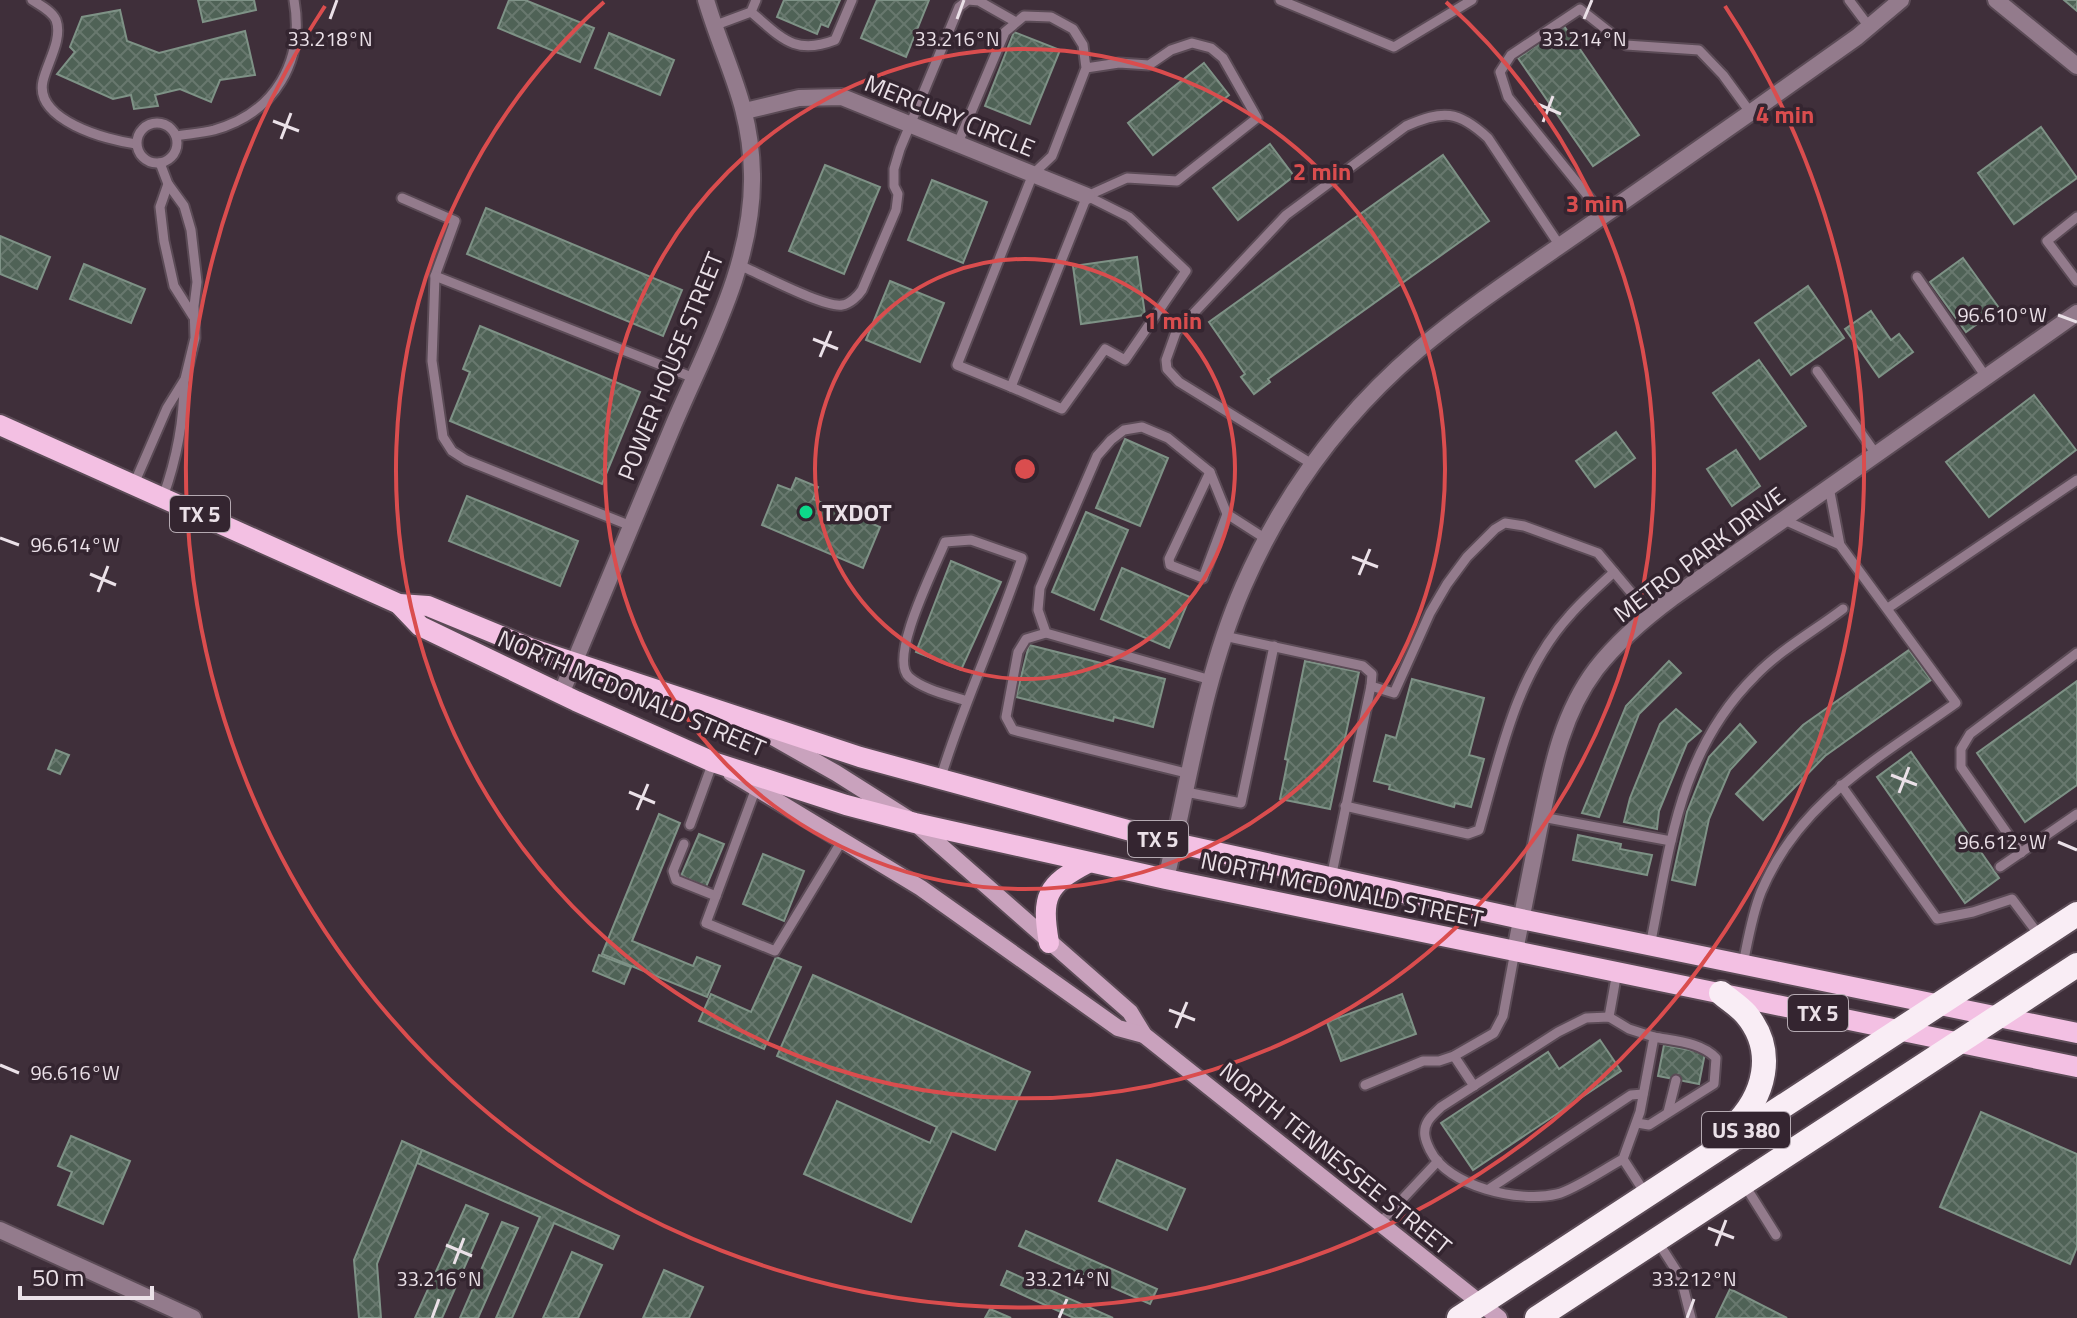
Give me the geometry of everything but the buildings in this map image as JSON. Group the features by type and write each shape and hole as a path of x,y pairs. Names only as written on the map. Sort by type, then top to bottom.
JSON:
{"highway":[{"name":"US 380","path":"1459,1318 1490,1311 1647,1196 2077,914"},
{"name":"US 380","path":"1537,1318 2077,965"},
{"path":"1696,1163 1750,1108 1763,1077 1764,1048 1756,1027 1744,1011 1721,993"}],"main road":[{"name":"NORTH MCDONALD STREET","path":"0,425 399,604 428,606 574,663 741,719 940,780 1175,843 1331,878 2077,1033"},
{"name":"NORTH MCDONALD STREET","path":"399,604 420,626 713,762 787,787 915,823 1088,863 2077,1067"},
{"path":"1049,943 1044,914 1049,893 1060,879 1088,863"}],"street":[{"name":"POWER HOUSE STREET","path":"561,694 739,265 749,221 752,177 745,111 706,0"},
{"path":"1166,879 1211,680 1242,587 1266,539 1312,464 1352,415 1410,357 1449,325 1870,28 1901,0"},
{"path":"1996,0 2077,66"},
{"name":"MERCURY CIRCLE","path":"745,111 799,98 829,96 856,101 1087,196"},
{"name":"METRO PARK DRIVE","path":"1515,951 1560,738 1575,704 1605,659 1650,615 2077,313"},
{"path":"741,719 915,823 1130,1012 1144,1035"},
{"path":"713,762 843,839 975,925 1118,1028 1144,1035"},
{"name":"NORTH TENNESSEE STREET","path":"1144,1035 1490,1311"},
{"path":"0,1230 193,1318"}],"lane":[{"path":"32,0 49,11 56,20 52,55 42,81 45,103 52,113 113,141 136,144"},
{"path":"176,136 213,130 239,120 262,105 274,92 286,75 297,43 294,0"},
{"path":"716,25 751,12 756,0"},
{"path":"751,12 778,35 799,47 816,47 835,40 852,0"},
{"path":"739,265 825,303 842,305 856,298 896,210 898,194 894,186 894,169 959,7 968,0 979,1 1016,22"},
{"path":"1280,0 1394,47 1472,0"},
{"path":"1849,0 1870,28"},
{"path":"1604,216 1508,97 1500,72 1511,55 1580,9 1626,45 1699,50 1723,75 1750,112"},
{"path":"958,143 1005,32 1024,16 1051,17 1073,29 1083,45 1086,68 1052,156 1033,174 957,365 1062,409 1105,349 1125,360 1186,271 1129,217 1087,196"},
{"path":"1011,387 1087,196 1127,178 1177,181 1257,118 1223,58 1211,48 1192,43 1171,50 1149,65 1119,63 1086,68"},
{"path":"1312,464 1179,382 1167,369 1166,360 1176,332 1286,215 1406,126 1426,117 1450,114 1473,124 1488,138 1560,246"},
{"path":"153,122 171,128 176,136 175,153 160,163 144,159 136,144 137,134 153,122"},
{"path":"160,163 168,184 184,206 191,230 197,282 195,338 185,379 178,456 163,497"},
{"path":"168,184 160,207 164,241 174,286 194,319"},
{"path":"402,198 455,221 435,276 432,361 443,437 452,451 631,526"},
{"path":"2077,217 2047,241 2077,281"},
{"path":"435,276 694,378"},
{"path":"1917,277 1986,377"},
{"path":"1817,371 1876,454"},
{"path":"134,484 167,408 185,379"},
{"path":"1046,633 1038,610 1040,588 1097,456 1124,430 1142,427 1168,438 1210,472 1227,514 1266,539"},
{"path":"1210,472 1169,559 1170,565 1203,578 1227,514"},
{"path":"1888,608 2077,480"},
{"path":"1743,966 1756,907 1793,834 1841,785 1956,703 1840,545 1829,487"},
{"path":"1784,520 1840,545"},
{"path":"1371,686 1394,693 1430,613 1447,584 1467,557 1505,523 1524,526 1598,553 1650,615"},
{"path":"940,780 1022,558 971,540 945,542 904,643 902,663 907,675 922,685 967,701"},
{"path":"1345,806 1468,834 1479,830 1503,740 1522,691 1568,617 1614,572"},
{"path":"1650,946 1685,785 1700,751 1732,699 1758,673 1843,609"},
{"path":"1190,774 1013,730 1006,717 1018,652 1026,639 1046,633 1211,680"},
{"path":"1224,636 1363,666 1372,674 1331,878"},
{"path":"1186,792 1241,803 1274,646"},
{"path":"2021,853 1961,767 1961,749 1970,734 2077,653"},
{"path":"690,825 713,762"},
{"path":"1841,785 1937,919 1973,912 2012,899 2040,938"},
{"path":"756,788 706,923 775,951 843,839"},
{"path":"2000,867 2077,814"},
{"path":"1542,817 1671,841"},
{"path":"684,844 673,871 676,880 716,896"},
{"path":"1365,1085 1423,1061 1439,1061 1454,1056 1494,1033 1503,1016 1515,951"},
{"path":"1609,1017 1617,972"},
{"path":"1637,1123 1649,1125 1714,1084 1716,1058 1698,1047 1683,1046 1629,1029 1609,1017 1586,1018 1441,1107 1428,1121 1424,1139 1438,1161 1455,1177 1489,1189 1526,1195 1558,1194 1623,1159 1637,1123 1654,1037"},
{"path":"1454,1056 1474,1086"},
{"path":"1668,1112 1676,1080"},
{"path":"1489,1189 1631,1095 1643,1094"},
{"path":"1623,1159 1647,1196"},
{"path":"1379,1224 1438,1161"},
{"path":"1744,1184 1776,1235"},
{"path":"1657,1241 1681,1278 1691,1318"}],"place":[{"name":"TXDOT","path":"806,512"}]}
